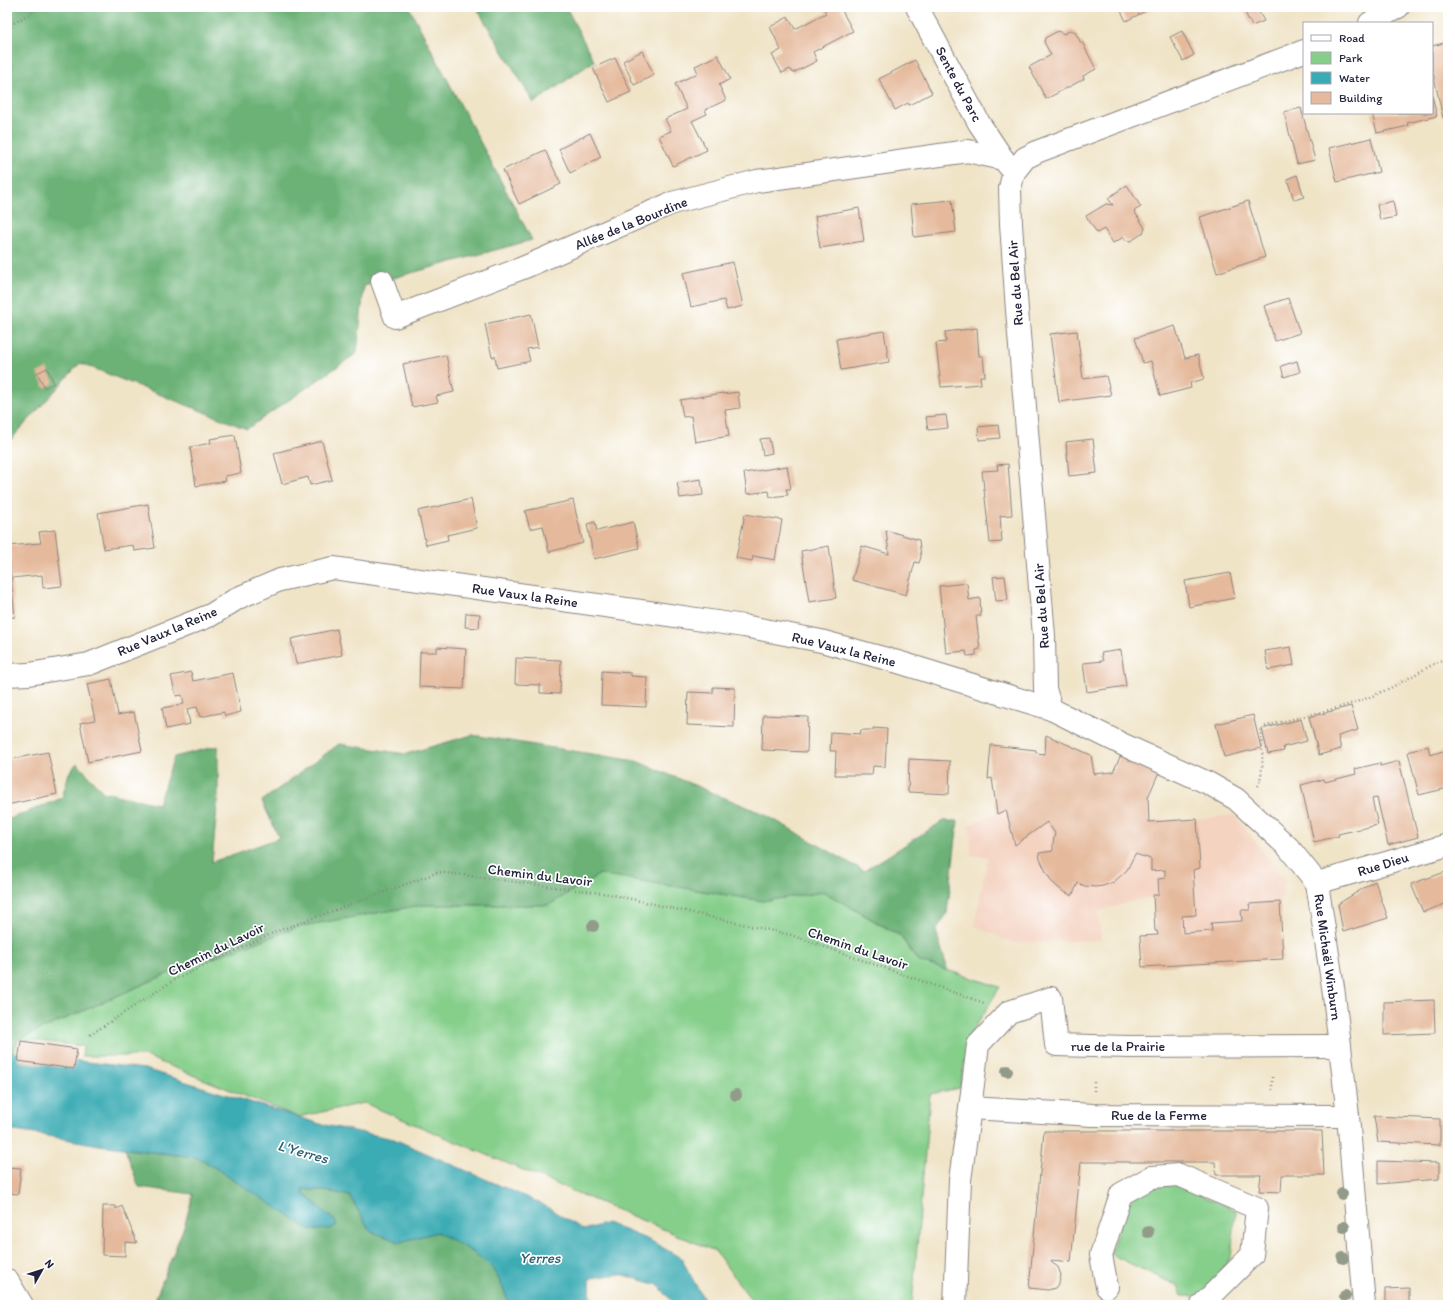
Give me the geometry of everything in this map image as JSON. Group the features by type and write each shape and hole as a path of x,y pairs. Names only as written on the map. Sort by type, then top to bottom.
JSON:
{"street":[{"name":"Sente du Parc","path":"917,7 979,123 1009,165"},
{"path":"1372,22 1398,7"},
{"name":"Rue du Bel Air","path":"1051,709 1045,689 1044,636 1017,310 1009,165 1040,151 1303,51"},
{"name":"Allée de la Bourdine","path":"382,281 395,317 525,267 672,203 757,181 968,151 1009,165"},
{"name":"Rue Vaux la Reine","path":"7,675 29,674 89,664 211,615 238,598 280,580 333,568 744,626 821,641 898,662 1051,709"},
{"name":"Rue Michaël Winburn","path":"1051,709 1126,746 1208,783 1236,799 1288,847 1317,883 1333,987 1348,1116 1364,1305"},
{"name":"Rue Dieu","path":"1317,883 1448,844"},
{"name":"rue de la Prairie","path":"955,1305 960,1180 978,1045 1009,1012 1051,998 1056,1045 1129,1047 1340,1046"},
{"name":"Rue de la Ferme","path":"970,1108 1093,1115 1348,1116"},
{"path":"1107,1287 1101,1255 1121,1194 1152,1177 1179,1175 1257,1208 1252,1255 1202,1305"},
{"path":"7,1280 22,1305"}],"path":[{"path":"7,27 41,7"},
{"path":"1248,810 1262,776 1260,728 1378,694 1448,657"},
{"name":"Chemin du Lavoir","path":"90,1035 174,980 275,932 439,872 609,894 791,935 1009,1012"}],"shaded area":[{"path":"1046,735 1091,755 1094,774 1113,772 1121,755 1159,772 1148,797 1149,822 1234,815 1286,881 1280,902 1283,959 1142,967 1140,936 1158,934 1157,931 1155,931 1153,896 1098,911 1101,940 1013,943 974,926 988,857 971,856 970,824 997,814 992,779 988,779 991,745 1036,750 1036,753 1045,754"}],"green space":[{"path":"7,7 409,7 532,240 364,286 357,353 247,429 80,363 7,444"},
{"path":"476,7 566,7 594,61 534,103"},
{"path":"472,735 636,761 764,814 864,871 943,821 958,821 947,913 936,931 948,971 918,961 900,935 824,892 763,901 600,874 549,905 422,905 302,926 167,974 19,1039 13,1053 7,1052 7,820 62,798 69,773 77,763 103,792 158,804 174,757 218,746 218,797 212,862 279,838 262,801 339,744 406,754"},
{"path":"600,874 763,901 824,892 900,936 918,961 1000,987 969,1037 960,1088 930,1094 912,1305 755,1305 715,1251 364,1103 298,1117 145,1056 82,1056 83,1046 19,1039 167,974 302,926 422,905 548,905"},
{"path":"125,1149 194,1157 203,1160 294,1218 337,1225 334,1220 304,1194 303,1189 333,1192 350,1196 370,1231 400,1242 437,1232 480,1257 495,1272 510,1305 153,1305 185,1224 193,1194 139,1187"},
{"path":"1176,1184 1236,1210 1231,1257 1211,1287 1198,1296 1182,1296 1178,1286 1110,1254 1127,1203 1148,1186"}],"water":[{"name":"Yerres","path":"7,1052 145,1069 320,1124 394,1139 542,1204 584,1230 607,1223 651,1241 681,1258 707,1305 675,1305 658,1285 620,1274 590,1278 591,1305 510,1305 495,1272 480,1257 437,1232 400,1242 370,1231 350,1196 333,1192 303,1189 304,1194 334,1220 337,1225 330,1229 311,1230 203,1160 194,1157 99,1145 7,1130"}],"building":[{"path":"823,7 840,7 853,31 813,52 817,61 793,73 790,69 782,73 772,55 781,50 770,27 788,17 795,29 826,13"},
{"path":"1119,7 1154,7 1126,21"},
{"path":"1242,7 1256,7 1264,21 1252,26"},
{"path":"1071,30 1075,32 1081,43 1082,42 1096,69 1083,76 1084,79 1046,99 1029,67 1051,55 1044,42 1045,38 1058,31 1064,34"},
{"path":"1182,31 1194,55 1183,61 1170,37"},
{"path":"1448,42 1448,116 1443,118 1433,73 1433,46"},
{"path":"642,51 654,75 634,85 623,61"},
{"path":"718,55 730,79 719,85 726,100 705,110 707,114 692,121 707,150 673,166 659,136 671,131 665,119 687,109 675,84 698,73 695,66"},
{"path":"615,58 631,92 609,102 593,68"},
{"path":"915,60 932,93 909,105 908,103 895,110 879,79"},
{"path":"1433,99 1437,116 1407,123 1408,126 1377,133 1372,114 1433,114"},
{"path":"1301,108 1315,160 1297,164 1284,112"},
{"path":"590,133 601,157 570,173 559,149"},
{"path":"1371,138 1379,172 1337,182 1329,148"},
{"path":"545,150 561,184 519,204 503,170"},
{"path":"1297,175 1304,197 1294,200 1287,179"},
{"path":"1127,185 1141,207 1134,211 1145,228 1143,233 1131,241 1125,240 1124,237 1113,243 1104,229 1097,233 1086,216 1106,204 1113,205 1108,198"},
{"path":"952,200 956,232 914,237 911,204"},
{"path":"1248,201 1265,257 1217,273 1200,217"},
{"path":"1393,201 1396,217 1380,220 1377,205"},
{"path":"859,208 864,241 820,248 815,216"},
{"path":"733,262 743,306 727,310 724,300 691,307 683,273"},
{"path":"1288,298 1300,333 1275,341 1264,306"},
{"path":"531,314 538,347 527,349 530,361 497,368 495,356 492,357 485,324"},
{"path":"1175,326 1185,358 1198,355 1204,379 1190,383 1191,388 1160,396 1151,361 1143,363 1135,338"},
{"path":"977,328 979,356 983,356 985,376 980,376 981,384 941,387 936,343 946,342 945,332"},
{"path":"884,331 889,362 841,370 836,339"},
{"path":"1077,331 1083,379 1106,376 1111,395 1059,402 1050,334"},
{"path":"446,355 454,392 436,396 438,402 412,407 403,364"},
{"path":"1297,361 1300,372 1284,377 1281,366"},
{"path":"47,368 54,383 45,388 37,373"},
{"path":"738,392 740,408 725,410 729,436 695,442 691,416 683,417 680,400"},
{"path":"946,415 948,428 928,430 926,417"},
{"path":"998,425 1000,438 979,440 978,427"},
{"path":"235,435 241,473 225,476 226,481 196,486 190,447 211,443 210,439"},
{"path":"769,438 772,453 763,455 760,439"},
{"path":"1093,439 1097,473 1069,476 1066,442"},
{"path":"322,441 332,480 310,485 308,477 282,484 274,453"},
{"path":"1008,464 1012,515 1000,516 1002,542 990,543 982,471 998,470 997,465"},
{"path":"787,466 791,489 786,489 788,495 770,497 769,491 747,494 744,473"},
{"path":"701,479 703,495 680,498 677,483"},
{"path":"471,499 477,528 447,535 448,540 426,545 418,511"},
{"path":"573,500 583,543 549,552 543,526 530,529 525,511"},
{"path":"148,504 155,548 134,551 133,545 104,549 98,513"},
{"path":"745,514 782,520 775,560 753,556 752,561 736,558"},
{"path":"595,522 597,531 633,522 639,548 594,559 587,524"},
{"path":"55,530 62,586 43,588 42,575 11,578 15,617 7,618 7,577 11,577 8,546 41,543 39,532"},
{"path":"886,530 919,540 921,557 919,563 915,562 906,595 852,580 862,546 889,554"},
{"path":"829,546 836,598 809,602 801,551"},
{"path":"1230,573 1235,598 1189,607 1185,581"},
{"path":"1005,576 1008,600 996,601 993,577"},
{"path":"967,583 969,600 980,598 981,616 976,616 980,649 976,650 976,655 967,656 966,651 946,653 939,586"},
{"path":"466,613 480,614 479,628 465,627"},
{"path":"337,629 342,655 296,664 291,639"},
{"path":"437,647 466,649 464,689 419,687 420,652 437,652"},
{"path":"1291,647 1294,665 1268,670 1265,651"},
{"path":"1121,650 1126,686 1087,692 1083,663 1103,661 1101,653"},
{"path":"516,658 561,660 560,694 540,693 540,685 515,684"},
{"path":"602,671 631,673 631,676 647,677 646,707 601,705"},
{"path":"191,672 193,681 233,673 241,712 225,716 224,712 200,717 197,707 187,709 190,724 166,729 162,708 184,704 182,695 176,696 171,676"},
{"path":"111,679 118,715 134,712 142,751 88,762 80,723 95,720 87,684"},
{"path":"713,687 735,688 734,727 687,725 688,692 713,693"},
{"path":"1351,706 1358,730 1338,736 1341,749 1319,755 1309,717"},
{"path":"763,715 808,717 807,752 762,750"},
{"path":"1253,715 1261,748 1224,757 1216,724"},
{"path":"1301,719 1307,741 1283,747 1284,751 1268,754 1262,729"},
{"path":"873,728 887,729 885,767 873,766 872,775 835,775 836,751 830,751 831,732 860,734 861,730 873,730"},
{"path":"1046,735 1091,755 1094,774 1113,772 1121,755 1159,772 1148,797 1149,822 1197,819 1200,868 1193,870 1196,915 1182,916 1183,933 1212,931 1211,923 1242,921 1241,910 1250,910 1249,904 1280,902 1283,959 1142,967 1140,936 1158,935 1157,931 1155,931 1153,895 1159,895 1158,879 1165,878 1165,870 1151,871 1151,859 1135,854 1127,870 1114,882 1095,887 1085,886 1078,883 1072,896 1061,890 1052,882 1040,859 1039,853 1053,851 1055,833 1047,822 1015,845 1006,810 997,814 992,778 988,779 991,745 1036,750 1036,753 1045,754"},
{"path":"1428,746 1430,755 1443,751 1448,772 1448,788 1419,795 1408,752"},
{"path":"48,752 57,794 7,805 7,760"},
{"path":"909,759 950,761 949,794 908,792"},
{"path":"1399,761 1418,837 1388,845 1377,798 1372,799 1378,825 1338,834 1339,836 1314,842 1301,785 1324,779 1325,782 1356,774 1355,769 1380,763 1380,766"},
{"path":"1448,871 1448,903 1423,912 1411,884"},
{"path":"1375,881 1388,918 1343,932 1338,904"},
{"path":"1434,1000 1435,1033 1384,1035 1384,1002"},
{"path":"21,1041 77,1049 74,1069 18,1061"},
{"path":"1374,1116 1440,1119 1440,1145 1378,1142"},
{"path":"1044,1131 1322,1131 1324,1175 1282,1175 1281,1192 1259,1191 1261,1175 1216,1175 1215,1162 1081,1162 1071,1262 1051,1260 1051,1262 1058,1267 1061,1275 1059,1283 1055,1288 1048,1290 1029,1288"},
{"path":"1378,1161 1439,1163 1439,1179 1378,1184"},
{"path":"7,1167 21,1168 18,1194 7,1193"},
{"path":"103,1206 116,1206 116,1209 122,1206 137,1243 125,1242 125,1256 102,1255"},
{"path":"1409,1288 1409,1305 1385,1305 1385,1289"}],"water label":[{"name":"L'Yerres","path":"303,1152"}]}
